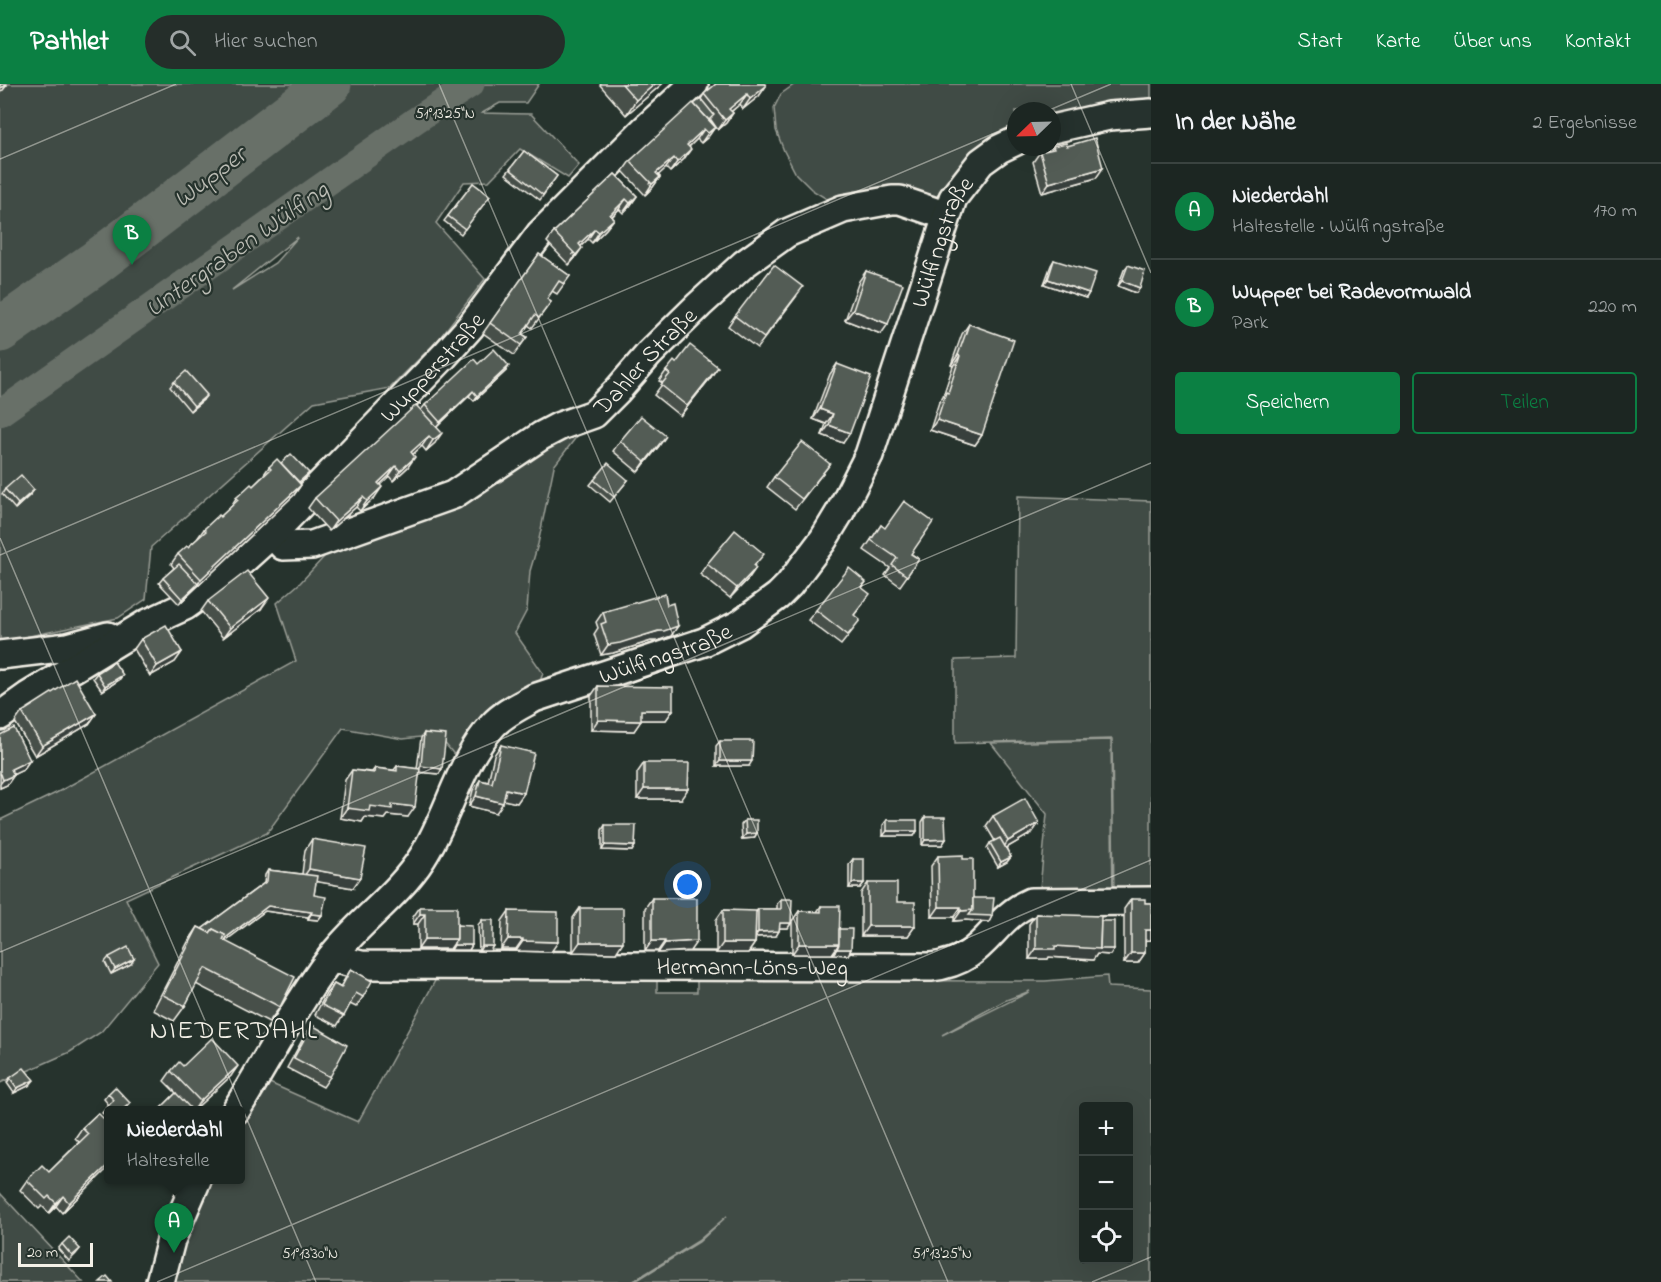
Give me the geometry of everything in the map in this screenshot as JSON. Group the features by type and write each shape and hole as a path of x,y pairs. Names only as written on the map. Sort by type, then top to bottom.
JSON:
{"street":[{"name":"Wupperstraße","path":"0,655 68,647 146,624 173,613 220,580 272,534 444,356 471,326 540,234 644,130 694,84"},
{"path":"1061,127 1109,116 1151,113"},
{"name":"Wülfingstraße","path":"238,1106 331,958 412,872 434,837 471,757 493,725 502,717 541,695 704,642 747,619 789,585 823,540 857,481 869,454 953,198 981,162 1007,145"},
{"name":"Dahler Straße","path":"272,534 283,546 312,545 453,495 541,436 560,426 594,414 699,305 744,264 786,233 843,210 892,200 947,216"},
{"name":"Wupperstraße","path":"0,716 28,696 146,624"},
{"name":"Hermann-Löns-Weg","path":"331,958 361,965 931,967 956,962 976,951 1014,912 1031,902 1151,901"},
{"path":"160,1282 171,1240 195,1184"}],"shaded area":[{"path":"0,84 539,84 526,103 500,103 482,113 531,114 579,165 568,178 520,149 489,181 464,182 436,223 485,279 439,339 390,388 314,402 151,547 146,599 118,618 0,642","holes":["298,237 275,263 232,290"]},
{"path":"795,84 1151,84 1151,113 1061,128 1061,102 1007,102 1007,149 953,198 843,209 812,190 796,174 776,130 774,108 781,94"},
{"path":"594,414 554,466 530,571 527,610 515,633 543,673 534,698 466,769 438,735 403,739 343,728 267,833 126,899 158,963 101,1032 70,1052 0,1083 0,820 56,793 296,661 277,603 300,583 346,533"},
{"path":"1018,496 1151,501 1151,899 1114,899 1112,739 955,743 955,660 1016,658"},
{"path":"1111,740 1113,899 1039,899 1047,814 991,743"},
{"path":"1107,976 1108,987 1151,989 1151,1282 634,1282 699,1242 727,1216 698,1241 632,1282 167,1282 203,1184 245,1184 245,1110 265,1081 358,1122 436,979 657,980 657,992 697,992 697,980 1045,981","holes":["1030,991 1025,994 942,1035 1004,1001"]},
{"path":"0,1193 83,1282 0,1282"}],"building":[{"path":"622,84 655,84 636,100"},
{"path":"716,84 764,84 766,86 750,99 747,94 729,109 733,113 725,120 704,94"},
{"path":"701,99 714,115 709,120 694,104"},
{"path":"693,103 715,127 708,133 704,129 687,145 691,149 677,162 674,158 656,173 660,177 652,184 630,161"},
{"path":"1095,138 1103,168 1049,183 1041,156 1061,156 1061,144 1066,143 1067,146"},
{"path":"524,151 557,176 543,195 510,169"},
{"path":"615,174 637,196 630,203 626,199 610,215 614,219 599,232 595,229 579,244 582,248 576,255 554,232"},
{"path":"473,183 490,196 465,229 448,216"},
{"path":"539,254 570,276 564,284 559,281 547,299 551,302 539,318 535,315 522,334 527,337 521,345 490,323"},
{"path":"1054,260 1096,273 1089,293 1048,279"},
{"path":"774,265 803,287 764,338 735,316"},
{"path":"1128,265 1145,271 1140,288 1122,281"},
{"path":"866,271 903,284 888,324 853,310"},
{"path":"969,324 1014,340 982,435 937,420 946,392 948,393"},
{"path":"690,345 718,367 687,406 661,385 670,374 666,371 674,361 676,363"},
{"path":"494,349 509,366 477,396 473,391 440,422 425,405 474,359 478,364"},
{"path":"837,364 871,377 850,433 829,425 833,414 820,409"},
{"path":"186,371 207,395 194,406 174,382"},
{"path":"416,405 442,433 433,440 429,436 411,452 415,457 400,471 396,466 378,483 382,487 367,501 363,497 336,521 315,498"},
{"path":"641,416 666,436 645,462 620,441"},
{"path":"802,442 830,464 802,499 774,477"},
{"path":"291,454 309,473 299,482 281,463"},
{"path":"277,459 301,485 201,579 178,554 206,531 204,529 238,500 236,498 251,484 253,486 271,469 269,467"},
{"path":"608,463 628,480 614,497 594,480"},
{"path":"21,475 34,490 18,504 5,489"},
{"path":"904,501 933,522 911,554 919,559 907,576 892,565 897,558 871,540 881,525 885,528"},
{"path":"735,530 764,554 754,566 756,568 737,588 707,564"},
{"path":"179,564 198,584 182,599 163,578"},
{"path":"849,568 866,582 861,587 870,594 854,615 860,620 848,635 816,610"},
{"path":"247,571 269,598 230,628 208,601"},
{"path":"665,594 667,605 673,603 678,626 608,645 601,624 606,622 603,612"},
{"path":"166,625 182,652 157,666 141,639"},
{"path":"114,662 123,675 105,686 97,673"},
{"path":"75,678 96,714 42,746 22,712"},
{"path":"598,686 673,687 673,710 641,710 641,721 598,720"},
{"path":"14,728 30,760 11,769 14,775 3,780 0,774 0,735"},
{"path":"424,733 446,735 442,769 421,766"},
{"path":"720,741 753,741 752,761 720,761"},
{"path":"501,745 534,753 524,793 506,789 503,803 476,796 480,780 492,783"},
{"path":"644,763 689,763 688,789 644,789"},
{"path":"397,766 420,769 415,807 392,804 392,809 370,806 369,811 347,808 352,770 374,773 375,768 397,771"},
{"path":"1025,798 1039,823 1008,841 993,816"},
{"path":"925,817 945,817 946,839 925,840"},
{"path":"745,820 757,820 757,833 746,834"},
{"path":"887,820 917,820 917,831 887,831"},
{"path":"605,825 636,825 635,846 605,845"},
{"path":"1000,838 1011,857 1001,862 990,843"},
{"path":"312,839 366,848 360,878 309,869"},
{"path":"963,855 963,859 973,859 973,910 961,911 961,907 939,907 938,856"},
{"path":"853,859 864,859 864,883 852,883"},
{"path":"268,870 317,876 314,895 326,897 322,915 268,906 227,937 225,941 223,940 225,935 213,929 210,933 202,929 267,881"},
{"path":"868,883 897,883 897,902 915,902 915,926 868,926"},
{"path":"652,898 697,898 697,941 665,943 665,941 652,941"},
{"path":"973,898 994,898 992,916 969,915 973,910"},
{"path":"781,899 792,899 791,923 780,923 779,931 758,932 758,909 781,909"},
{"path":"1131,899 1145,899 1145,903 1151,903 1151,930 1145,930 1145,953 1131,953"},
{"path":"821,906 840,906 839,944 799,944 799,911 821,912"},
{"path":"420,907 457,907 457,939 425,939 425,914 420,914"},
{"path":"580,908 623,908 623,942 580,942"},
{"path":"723,910 756,911 755,943 723,943"},
{"path":"509,911 558,912 558,942 508,939"},
{"path":"1036,914 1101,916 1100,949 1055,946 1055,949 1036,949"},
{"path":"482,920 493,920 493,946 482,946"},
{"path":"1101,921 1114,921 1114,949 1100,949"},
{"path":"457,925 472,926 472,945 454,945 457,939"},
{"path":"198,927 210,933 213,929 225,935 223,940 295,977 280,1007 205,968 185,1006 163,995"},
{"path":"839,929 852,929 851,949 837,949"},
{"path":"128,947 134,959 115,969 109,957"},
{"path":"351,969 372,981 363,997 356,993 344,1016 322,1005 334,984 341,988"},
{"path":"312,1025 347,1045 330,1077 294,1058"},
{"path":"212,1038 238,1066 200,1101 171,1071 179,1062 183,1066"},
{"path":"24,1068 34,1080 17,1088 10,1078"},
{"path":"115,1087 130,1103 127,1106 108,1106 114,1100 108,1094"},
{"path":"176,1093 188,1106 163,1106"},
{"path":"98,1113 104,1119 104,1169 69,1203 63,1196 56,1203 49,1196 46,1199 27,1180 42,1165 49,1172 88,1134 82,1128"},
{"path":"69,1237 80,1249 72,1256 62,1244"},
{"path":"107,1276 112,1282 100,1282"}],"waterway":[{"name":"Wupper","path":"0,330 94,264 329,84"},
{"name":"Untergraben Wülfing","path":"0,413 416,120 471,84"}],"place":[{"name":"Wupper bei Radevormwald","path":"132,265"},
{"name":"Niederdahl","path":"174,1253"}],"district":[{"name":"NIEDERDAHL","path":"234,1029"}]}
